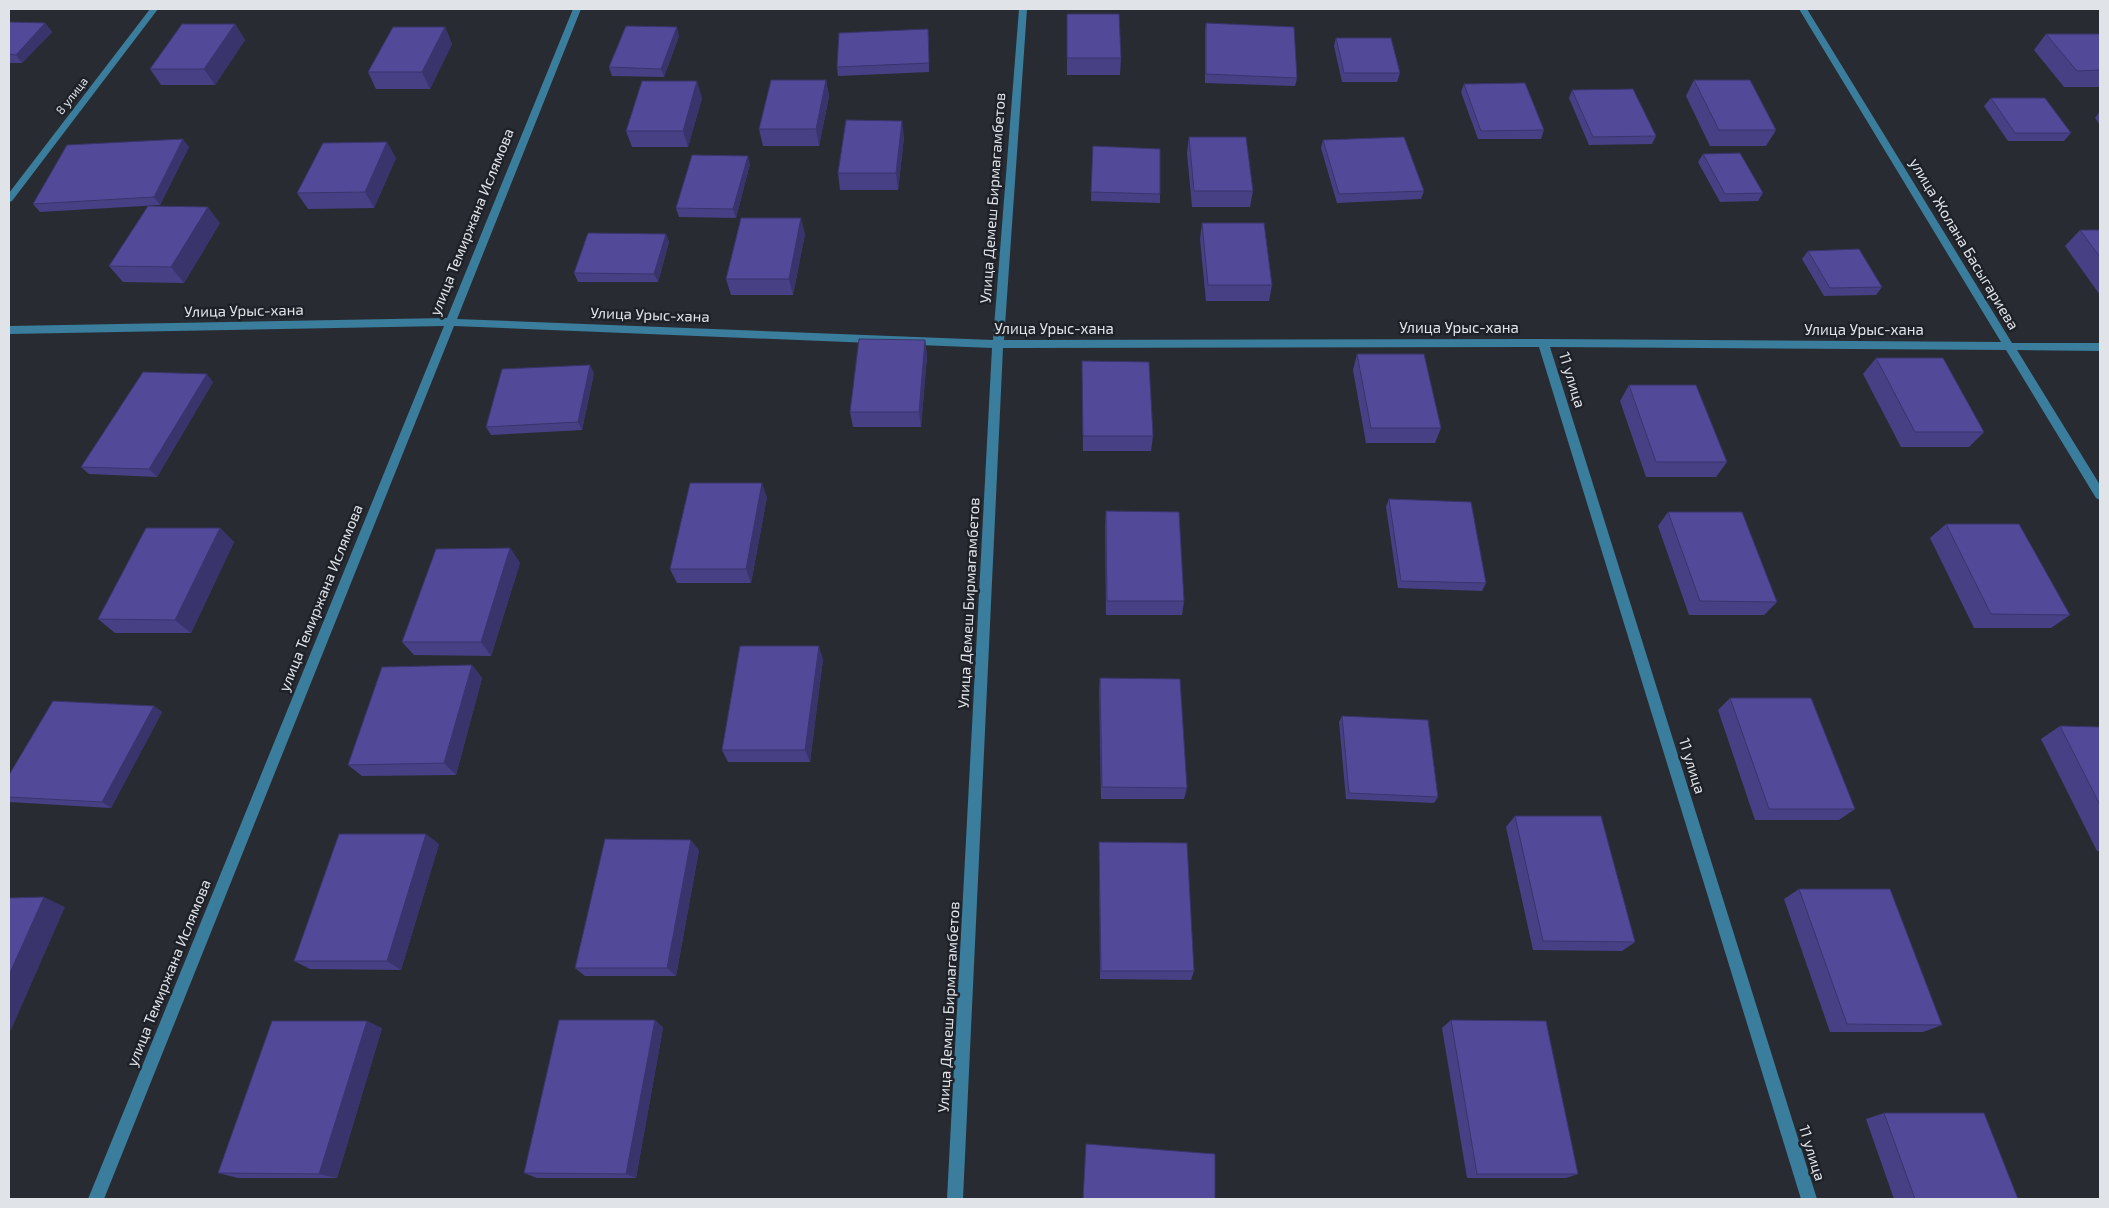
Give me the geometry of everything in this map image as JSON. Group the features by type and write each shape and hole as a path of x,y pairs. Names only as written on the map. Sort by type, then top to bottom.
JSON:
{"street":[{"name":"8 улица","path":"9,198 154,9"},
{"name":"улица Темиржана Ислямова","path":"96,1199 577,9"},
{"name":"Улица Демеш Бирмагамбетов","path":"955,1199 998,344 1023,9"},
{"name":"улица Жолана Басыгариева","path":"1803,9 2100,495"},
{"name":"Улица Урыс-хана","path":"9,330 449,322 998,344 1543,343 2100,347"},
{"name":"11 улица","path":"1543,343 1809,1199"}],"building":[{"path":"1067,14 1119,14 1121,58 1067,58"},
{"path":"9,22 45,23 16,55 9,54"},
{"path":"1206,23 1294,27 1297,78 1206,74"},
{"path":"182,24 235,24 204,69 150,69"},
{"path":"626,26 677,27 661,69 609,67"},
{"path":"393,27 445,27 422,72 368,72"},
{"path":"928,29 929,63 837,67 839,33"},
{"path":"2046,34 2100,34 2100,70 2077,71"},
{"path":"1336,38 1391,38 1400,73 1344,73"},
{"path":"771,80 826,80 816,129 759,129"},
{"path":"1694,80 1750,80 1776,130 1719,130"},
{"path":"642,81 697,81 683,131 626,131"},
{"path":"1525,83 1544,130 1481,131 1464,84"},
{"path":"1633,89 1656,136 1593,137 1572,90"},
{"path":"1991,98 2045,98 2071,133 2015,133"},
{"path":"846,120 902,121 896,173 838,173"},
{"path":"1189,137 1246,137 1253,191 1194,191"},
{"path":"1404,137 1424,191 1339,194 1323,140"},
{"path":"183,139 154,197 33,204 67,145"},
{"path":"387,142 365,192 297,193 323,143"},
{"path":"1093,146 1160,149 1160,194 1091,192"},
{"path":"1740,153 1763,193 1725,194 1703,154"},
{"path":"692,155 748,156 733,209 676,208"},
{"path":"148,206 208,207 171,267 109,266"},
{"path":"741,218 801,218 789,279 726,279"},
{"path":"1202,223 1264,223 1272,285 1208,285"},
{"path":"2080,230 2100,230 2100,257"},
{"path":"588,233 666,234 654,274 574,273"},
{"path":"1859,249 1882,287 1830,288 1808,251"},
{"path":"859,339 925,340 919,412 850,412"},
{"path":"1357,354 1424,354 1441,428 1371,428"},
{"path":"1876,358 1943,358 1984,432 1915,432"},
{"path":"1082,361 1149,362 1153,436 1083,436"},
{"path":"590,365 578,422 486,427 502,369"},
{"path":"143,372 207,374 149,469 81,467"},
{"path":"1629,385 1696,385 1727,462 1656,462"},
{"path":"690,483 762,483 746,569 670,569"},
{"path":"1389,499 1471,502 1486,583 1401,581"},
{"path":"1106,511 1179,512 1184,601 1107,601"},
{"path":"1668,512 1742,512 1777,602 1700,601"},
{"path":"1946,524 2019,524 2070,615 1991,614"},
{"path":"146,528 220,528 175,620 98,619"},
{"path":"510,548 481,642 402,642 436,549"},
{"path":"740,646 819,646 805,750 722,750"},
{"path":"472,665 444,763 348,765 382,667"},
{"path":"1100,678 1180,679 1187,788 1102,787"},
{"path":"1730,698 1811,698 1855,809 1769,809"},
{"path":"53,701 154,706 102,802 9,797 9,775"},
{"path":"1342,716 1428,720 1438,797 1349,793"},
{"path":"2060,726 2100,727 2100,805"},
{"path":"1515,816 1601,816 1635,942 1543,941"},
{"path":"339,834 426,834 387,961 294,961"},
{"path":"605,839 691,840 667,968 575,968"},
{"path":"1099,842 1187,843 1194,971 1101,971"},
{"path":"1799,889 1890,889 1942,1025 1847,1024"},
{"path":"44,897 9,975 9,898"},
{"path":"559,1020 655,1020 626,1174 524,1173"},
{"path":"1451,1020 1546,1021 1578,1174 1477,1174"},
{"path":"272,1021 367,1021 319,1174 218,1173"},
{"path":"1884,1113 1984,1113 2018,1199 1915,1199"},
{"path":"1086,1144 1215,1154 1215,1199 1083,1199"}]}
